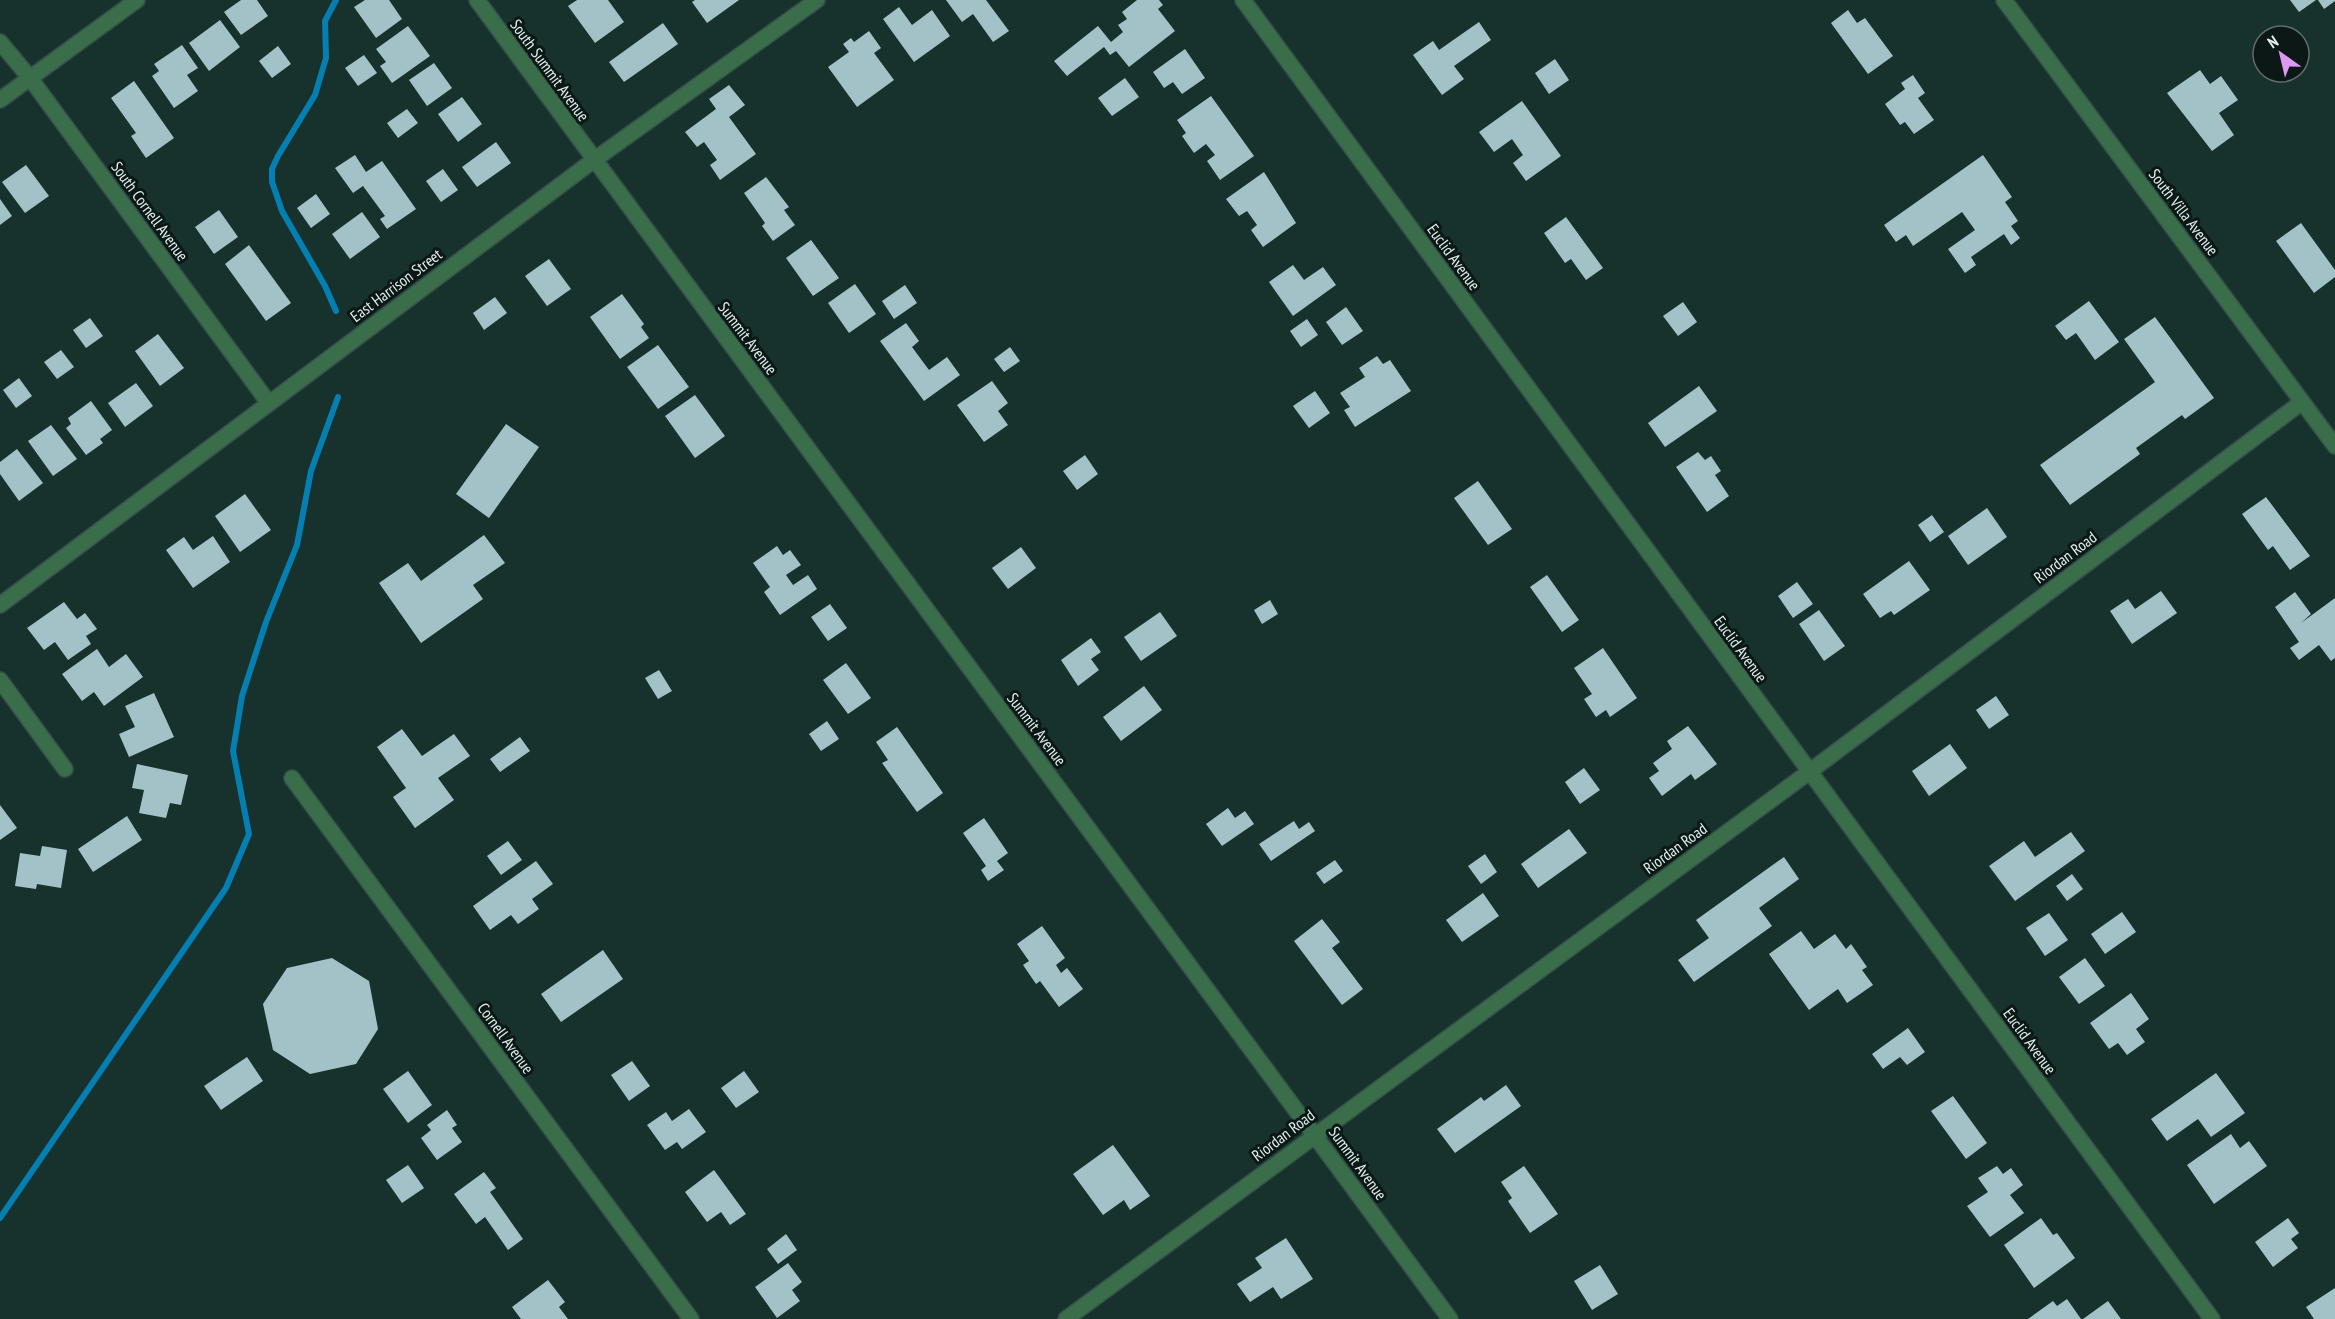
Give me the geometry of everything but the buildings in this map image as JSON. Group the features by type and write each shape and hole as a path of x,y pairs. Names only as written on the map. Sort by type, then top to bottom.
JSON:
{"street":[{"path":"0,100 136,0"},
{"name":"South Summit Avenue","path":"477,0 594,160"},
{"name":"East Harrison Street","path":"0,605 594,160 817,0"},
{"name":"Euclid Avenue","path":"1243,0 2212,1319"},
{"name":"South Villa Avenue","path":"2004,0 2335,446"},
{"name":"South Cornell Avenue","path":"0,42 30,78 268,402"},
{"name":"Summit Avenue","path":"594,160 1450,1319"},
{"name":"Riordan Road","path":"1066,1319 1809,772 2302,402"},
{"path":"0,680 65,769"},
{"name":"Cornell Avenue","path":"292,777 691,1319"}],"waterway":[{"path":"336,0 325,21 326,58 315,95 278,156 272,169 272,182 282,211 325,286 336,311"},
{"path":"0,1218 226,888 249,834 233,751 242,696 266,622 297,545 311,471 338,397"}]}
